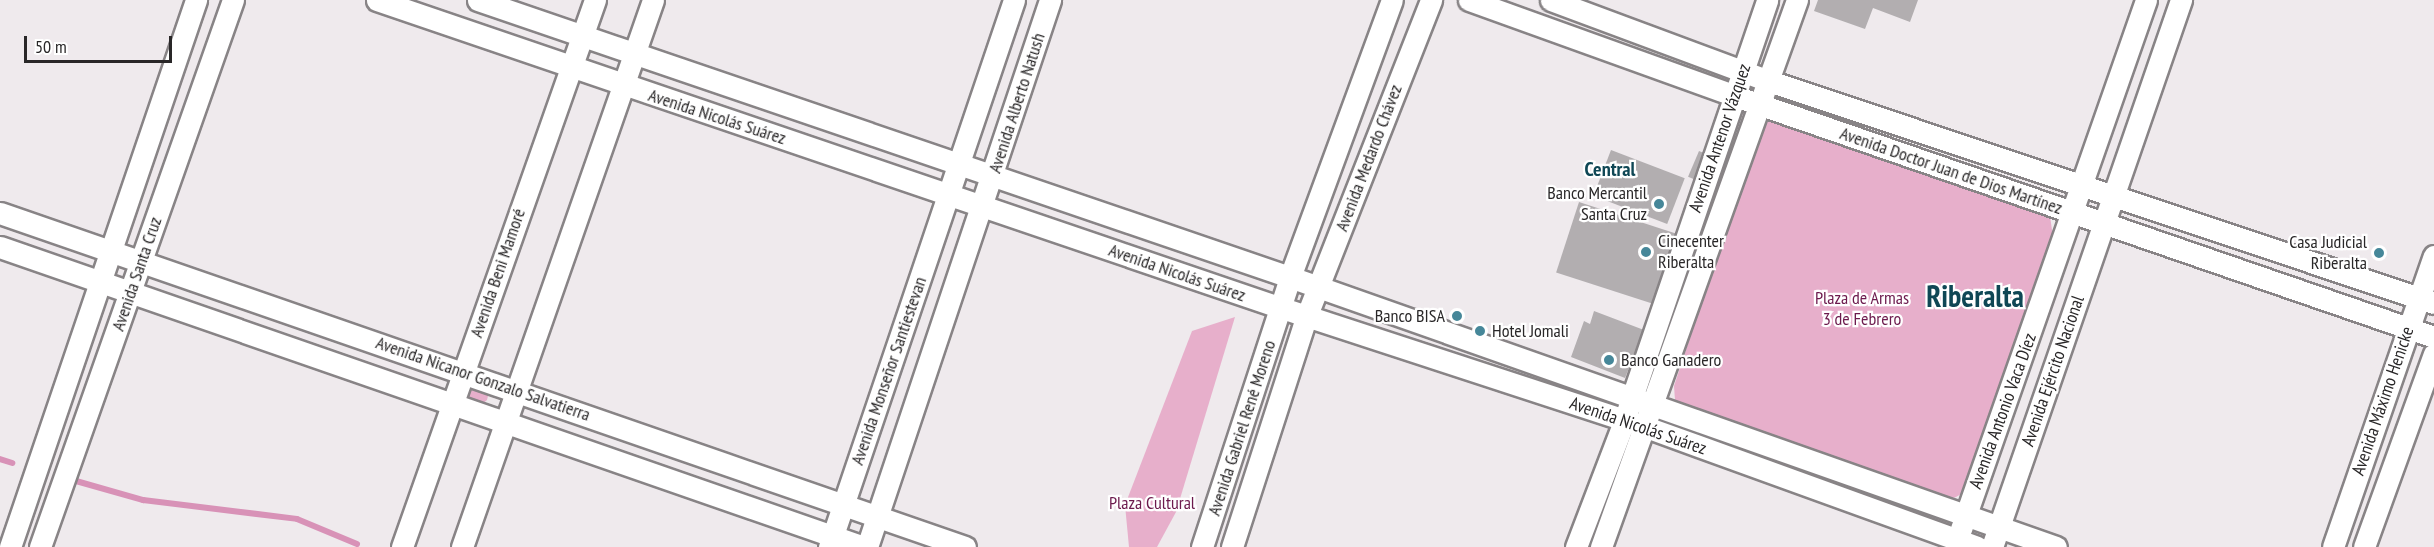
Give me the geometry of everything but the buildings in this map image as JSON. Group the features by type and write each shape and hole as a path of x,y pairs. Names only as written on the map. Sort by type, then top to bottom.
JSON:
{"street":[{"name":"Avenida Santa Cruz","path":"10,547 196,0"},
{"name":"Avenida Santa Cruz","path":"40,547 233,0"},
{"name":"Avenida Nicolás Suárez","path":"377,0 622,86 1624,421 1649,418 1966,516 1996,537 2056,547"},
{"name":"Avenida Nicolás Suárez","path":"478,0 1319,287 1631,400 1649,418 1963,545"},
{"name":"Avenida Beni Mamoré","path":"402,547 595,0"},
{"path":"462,547 653,0"},
{"name":"Avenida Alberto Natush","path":"949,195 961,165 1014,0"},
{"name":"Avenida Alberto Natush","path":"984,207 1050,0"},
{"name":"Avenida Medardo Chávez","path":"1282,308 1290,277 1392,0"},
{"name":"Avenida Medardo Chávez","path":"1307,315 1431,0"},
{"name":"Avenida Doctor Juan de Dios Martínez","path":"1469,0 1760,105 2434,337"},
{"name":"Avenida Doctor Juan de Dios Martínez","path":"1551,0 1768,81 2427,301"},
{"name":"Avenida Antenor Vázquez","path":"1576,547 1624,421 1767,0"},
{"name":"Avenida Antenor Vázquez","path":"1600,547 1649,418 1797,0"},
{"name":"Avenida Antonio Vaca Díez","path":"1966,516 2075,213 2146,0"},
{"path":"2113,196 2181,0"},
{"name":"Avenida Monseñor Santiestevan","path":"830,542 949,195"},
{"name":"Avenida Ejército Nacional","path":"1996,537 2113,196"},
{"name":"Avenida Monseñor Santiestevan","path":"866,547 984,207"},
{"name":"Avenida Nicanor Gonzalo Salvatierra","path":"0,213 464,371 843,507 965,547"},
{"name":"Avenida Nicanor Gonzalo Salvatierra","path":"0,247 132,290 453,403 506,419 830,542 866,547"},
{"name":"Avenida Máximo Henicke","path":"2333,547 2409,328 2427,301 2434,256"},
{"name":"Avenida Gabriel René Moreno","path":"1202,547 1282,308"},
{"name":"Avenida Gabriel René Moreno","path":"1232,547 1307,315"},
{"name":"Avenida Máximo Henicke","path":"2364,547 2434,354"},
{"path":"1963,545 1966,516"}],"green space":[{"name":"Plaza de Armas 3 de Febrero","path":"1774,119 2042,210 2050,216 2053,237 1963,493 1956,497 1950,499 1686,411 1675,400 1674,386 1760,126"},
{"name":"Plaza Cultural","path":"1235,317 1176,512 1157,547 1129,547 1125,505 1192,331"},
{"path":"467,385 489,392 487,400 481,405 469,403 465,396"}],"waterway":[{"path":"0,459 12,463"},
{"path":"76,481 143,500 297,519 357,544"}],"place":[{"name":"Banco Mercantil Santa Cruz","path":"1659,204"},
{"name":"Cinecenter Riberalta","path":"1646,252"},
{"name":"Casa Judicial Riberalta","path":"2379,253"},
{"name":"Banco BISA","path":"1457,316"},
{"name":"Hotel Jomali","path":"1480,331"},
{"name":"Banco Ganadero","path":"1609,360"}],"district":[{"name":"Central","path":"1610,169"},
{"name":"Riberalta","path":"1975,296"}]}
